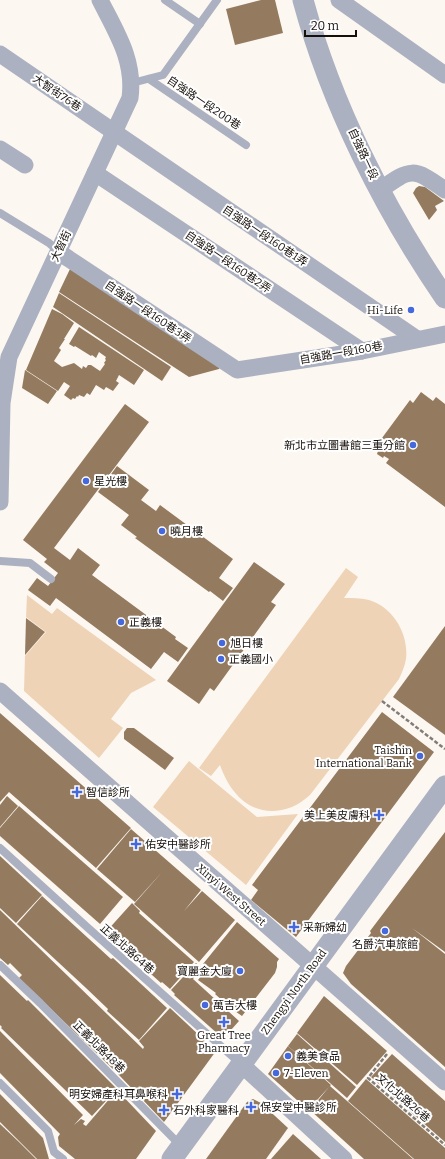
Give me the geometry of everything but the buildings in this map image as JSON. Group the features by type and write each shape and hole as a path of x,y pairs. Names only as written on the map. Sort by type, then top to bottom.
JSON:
{"street":[{"name":"大智街","path":"0,502 1,403 9,357 130,98 132,83 128,62 122,43 100,0"},
{"name":"自強路一段","path":"303,0 309,22 337,98 380,190 400,228 445,298"},
{"path":"339,0 445,75"},
{"name":"大智街76巷","path":"0,54 113,132"},
{"name":"自強路一段160巷1弄","path":"113,132 417,339"},
{"path":"0,149 25,165"},
{"name":"自強路一段160巷2弄","path":"95,173 362,350"},
{"path":"380,190 400,176 408,173 420,174 445,190"},
{"name":"自強路一段160巷3弄","path":"59,252 236,370"},
{"name":"自強路一段160巷","path":"236,370 362,350 445,334"},
{"name":"Xinyi West Street","path":"0,691 445,1082"},
{"name":"Zhengyi North Road","path":"176,1153 445,786"},
{"path":"241,1064 344,1159"}],"lane":[{"path":"165,0 200,24"},
{"path":"132,83 163,75 217,0"},
{"name":"自強路一段200巷","path":"149,79 246,145"},
{"path":"0,213 49,243 59,252"},
{"path":"0,561 30,563 51,579"},
{"name":"正義北路64巷","path":"0,848 92,933 241,1064"},
{"name":"正義北路48巷","path":"0,965 40,1004 176,1153"},
{"path":"0,1082 48,1131 54,1152 63,1159"}],"path":[{"path":"382,701 445,749"},
{"name":"文化北路26巷","path":"398,1041 368,1078 445,1145"}],"shaded area":[{"path":"346,568 358,577 344,598 366,599 378,604 392,615 398,623 405,640 406,659 403,669 399,679 310,795 295,806 279,811 267,811 256,808 238,796 225,777 220,765 211,776 199,768"},
{"path":"27,595 52,614 57,608 156,680 131,693 111,719 123,728 99,758 24,691 25,656 46,632 26,617"},
{"path":"189,761 257,817 298,814 246,885 153,807"}],"place":[{"name":"Hi-Life","path":"411,310"},
{"name":"新北市立圖書館三重分館","path":"413,445"},
{"name":"星光樓","path":"86,481"},
{"name":"曉月樓","path":"162,531"},
{"name":"正義樓","path":"121,622"},
{"name":"旭日樓","path":"222,643"},
{"name":"正義國小","path":"221,659"},
{"name":"Taishin International Bank","path":"420,756"},
{"name":"智信診所","path":"77,792"},
{"name":"美上美皮膚科","path":"379,815"},
{"name":"佑安中醫診所","path":"136,844"},
{"name":"采新婦幼","path":"294,927"},
{"name":"名爵汽車旅館","path":"385,931"},
{"name":"寶麗金大廈","path":"240,971"},
{"name":"萬吉大樓","path":"205,1005"},
{"name":"Great Tree Pharmacy","path":"224,1022"},
{"name":"義美食品","path":"288,1056"},
{"name":"7-Eleven","path":"276,1073"},
{"name":"明安婦產科耳鼻喉科","path":"177,1094"},
{"name":"保安堂中醫診所","path":"251,1107"},
{"name":"石外科家醫科","path":"164,1110"}]}
